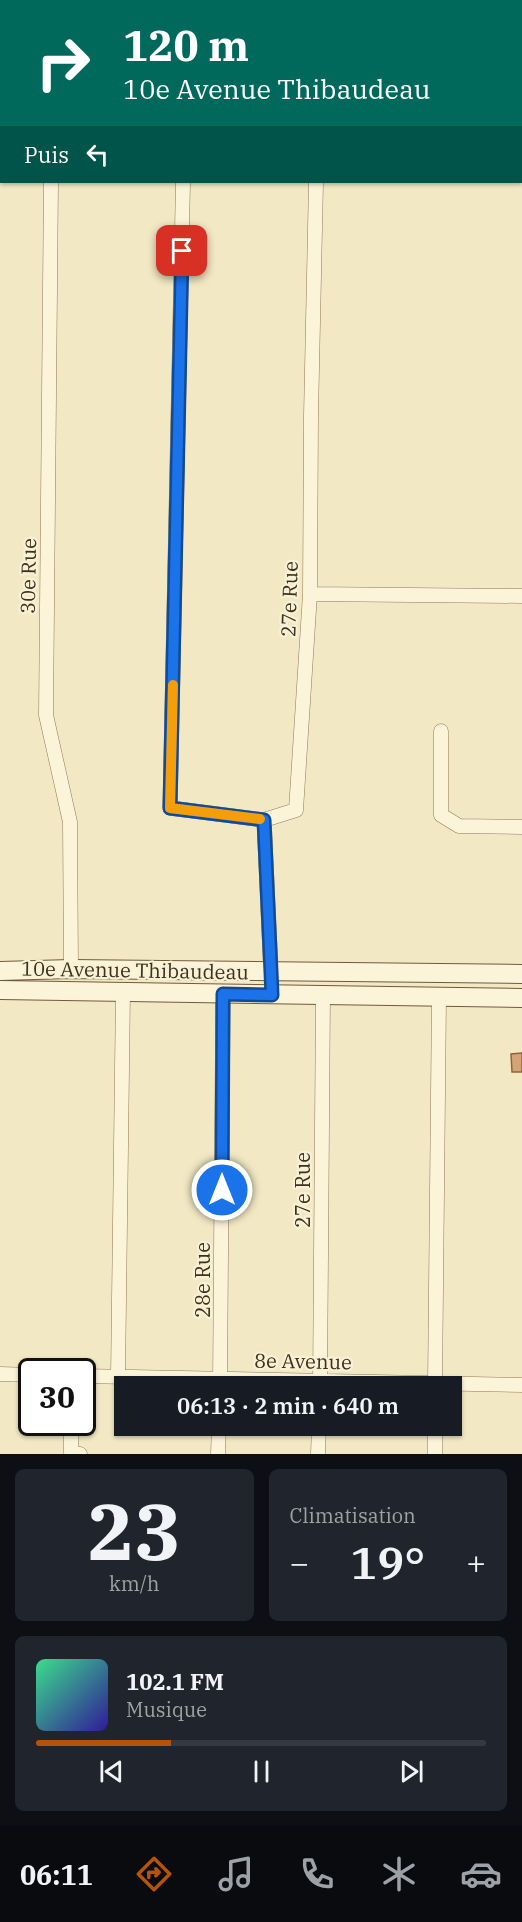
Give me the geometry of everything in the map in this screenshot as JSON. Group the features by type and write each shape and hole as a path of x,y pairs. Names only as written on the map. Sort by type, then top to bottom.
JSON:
{"street":[{"name":"30e Rue","path":"51,183 46,715 70,822 71,969"},
{"path":"183,183 170,808 264,820 272,995"},
{"name":"27e Rue","path":"264,820 296,810 310,594 316,183"},
{"path":"310,594 522,596"},
{"path":"441,730 441,815 459,826 522,827"},
{"name":"10e Avenue Thibaudeau","path":"0,971 71,969 522,974"},
{"name":"10e Avenue Thibaudeau","path":"0,990 522,998"},
{"path":"118,1376 123,992"},
{"name":"28e Rue","path":"220,1376 223,994"},
{"name":"27e Rue","path":"320,1376 323,995"},
{"path":"435,1376 439,997"},
{"path":"0,1374 18,1375"},
{"name":"8e Avenue","path":"96,1376 114,1377"},
{"name":"8e Avenue","path":"462,1385 522,1385"},
{"path":"71,1436 72,1453"},
{"path":"218,1454 219,1436"},
{"path":"318,1454 319,1436"},
{"path":"435,1436 435,1454"}],"building":[{"path":"522,1053 522,1072 512,1072 511,1054"}],"slow traffic":[{"path":"173,685 170,808 260,819"}],"route":[{"path":"182,251 170,808 264,820 272,995 223,994 222,1190"}]}
